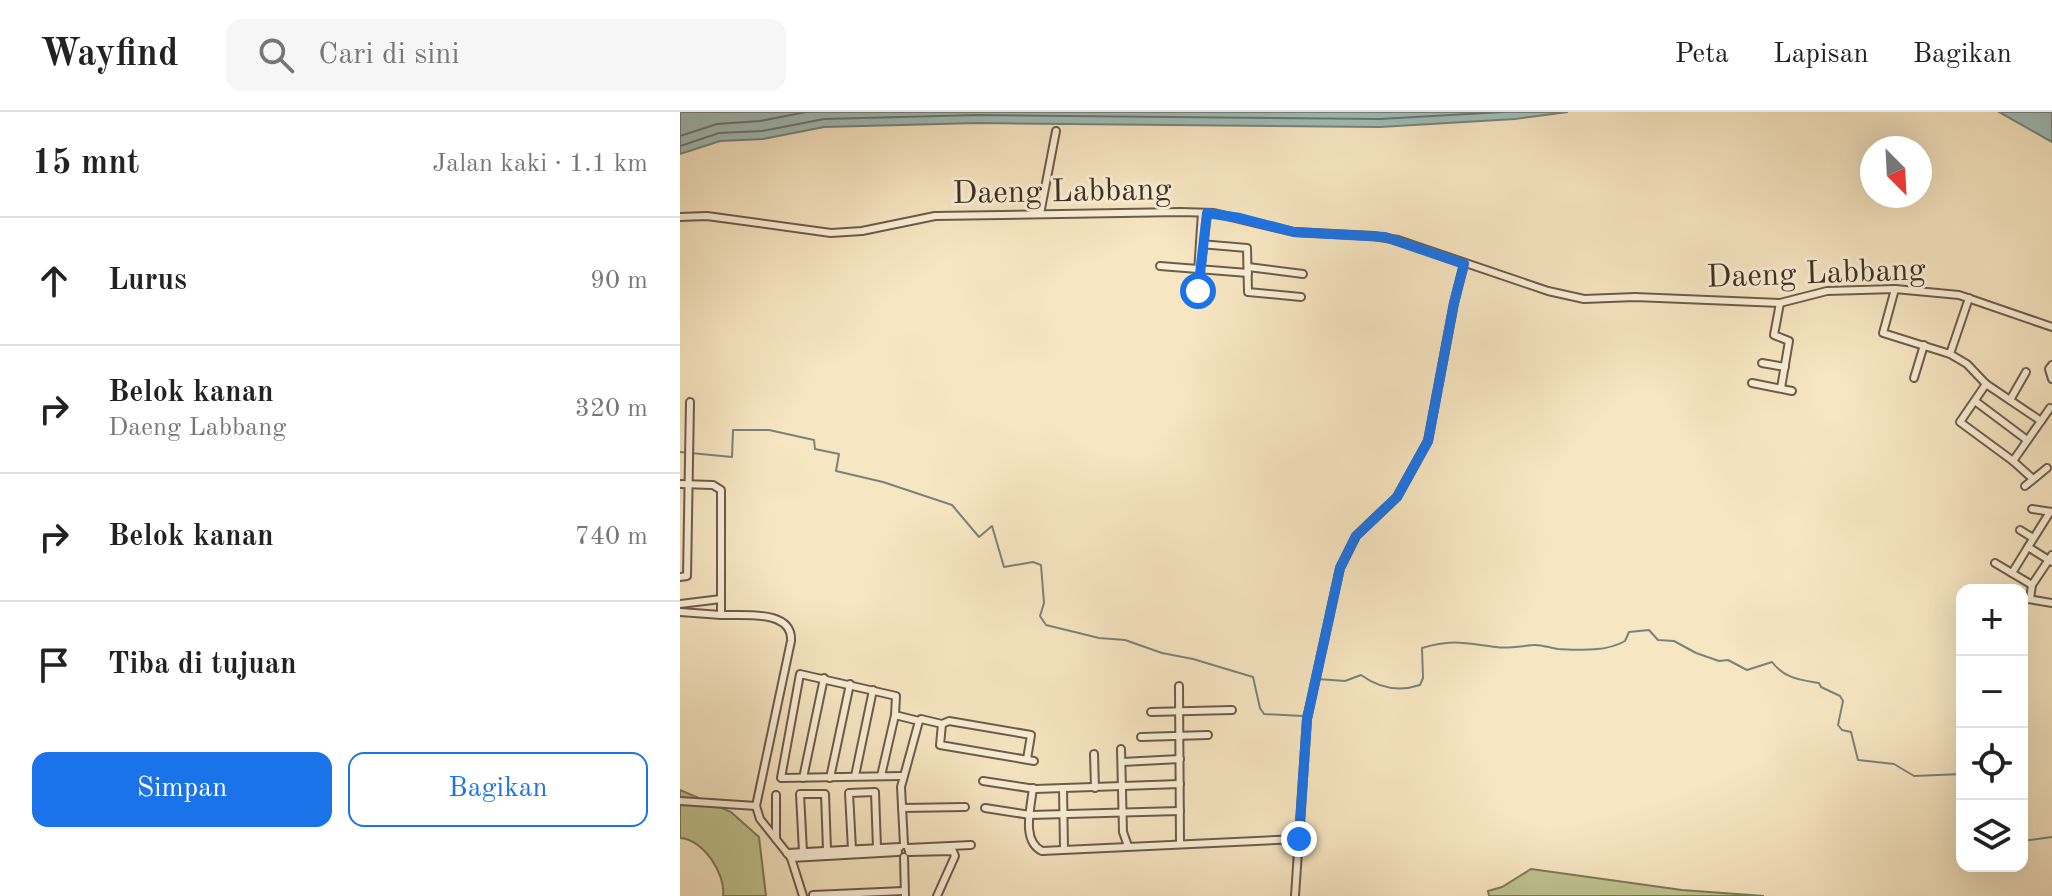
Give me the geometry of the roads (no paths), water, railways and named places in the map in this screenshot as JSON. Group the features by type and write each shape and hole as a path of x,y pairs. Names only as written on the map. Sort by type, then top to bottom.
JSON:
{"street":[{"path":"1040,214 1056,131"},
{"path":"1198,291 1204,213"},
{"name":"Daeng Labbang","path":"680,217 713,217 831,233 862,231 935,216 1204,213 1240,218 1294,232 1385,237 1565,296 1584,299 1635,297 1780,303 1827,291 1895,289 1948,293 1969,298 2052,327"},
{"path":"1202,244 1247,248 1247,291 1301,297"},
{"path":"1295,896 1307,719 1340,568 1356,536 1397,497 1428,441 1464,264"},
{"path":"1160,266 1199,271 1248,270 1303,274"},
{"path":"1895,289 1883,333 1950,354 1967,364 1986,384 2041,421"},
{"path":"1950,354 1969,298"},
{"path":"1780,303 1774,335 1789,340 1781,388"},
{"path":"1914,378 1924,345"},
{"path":"1762,363 1785,367"},
{"path":"2052,365 2049,369 2052,379"},
{"path":"2010,400 2026,372"},
{"path":"1752,383 1792,391"},
{"path":"1986,384 1960,422 2033,479"},
{"path":"1975,401 2027,440"},
{"path":"687,585 683,577 684,516 689,484 690,402"},
{"path":"2013,461 2050,408"},
{"path":"680,411 690,411"},
{"path":"680,461 689,461"},
{"path":"2025,486 2047,468"},
{"path":"680,484 713,485 721,490 721,615"},
{"path":"2012,573 2051,512 2032,509"},
{"path":"2020,530 2033,538"},
{"path":"2028,547 2051,559 2028,594"},
{"path":"1995,563 2032,585"},
{"path":"680,604 721,599"},
{"path":"2028,600 2052,603"},
{"path":"680,612 778,619 786,623 791,631 756,806 765,825 789,855 803,896"},
{"path":"881,776 895,715 896,696 800,674 781,778 902,776"},
{"path":"803,778 824,678"},
{"path":"830,778 850,684"},
{"path":"1179,686 1180,844"},
{"path":"855,776 873,690"},
{"path":"1151,712 1232,710"},
{"path":"895,715 919,721 942,724 949,721 1031,735 1031,760 940,745"},
{"path":"813,895 904,894 902,776 919,721"},
{"path":"938,755 942,724"},
{"path":"1141,737 1208,735"},
{"path":"1121,749 1124,839 1128,846"},
{"path":"1094,754 1095,788"},
{"path":"1122,762 1180,759"},
{"path":"983,781 1063,789 1180,784"},
{"path":"1033,788 1029,835 1034,846 1042,851 1299,839"},
{"path":"1063,789 1064,849"},
{"path":"852,849 849,793 875,792 877,848"},
{"path":"803,852 800,794 825,794 827,850"},
{"path":"776,795 776,839"},
{"path":"680,801 756,806"},
{"path":"902,808 965,807"},
{"path":"985,808 1030,815 1180,811"},
{"path":"765,825 776,826"},
{"path":"789,855 971,845"},
{"path":"789,855 877,848 953,851 954,858 937,896"}],"water":[{"path":"680,112 1568,112 1515,119 1380,127 978,123 824,127 763,139 720,141 680,154"},
{"path":"1999,112 2052,112 2052,142"}],"waterway":[{"path":"680,452 732,457 733,430 769,430 814,440 815,449 839,454 836,471 883,482 952,505 979,537 992,526 1004,567 1033,562 1041,565 1044,603 1040,616 1046,625 1099,638 1125,640 1253,677 1264,714 1303,716 1306,708"},
{"path":"1318,679 1345,681 1361,675 1389,688 1412,687 1420,685 1423,678 1422,648 1433,645 1459,643 1501,648 1536,645 1593,650 1625,641 1629,632 1649,630 1658,640 1674,641 1696,653 1719,661 1728,660 1747,670 1772,662 1788,675 1819,683 1840,696 1843,701 1838,725 1842,730 1851,732 1858,760 1894,764 1914,776 1956,774"},
{"path":"2028,840 2052,837"}]}
